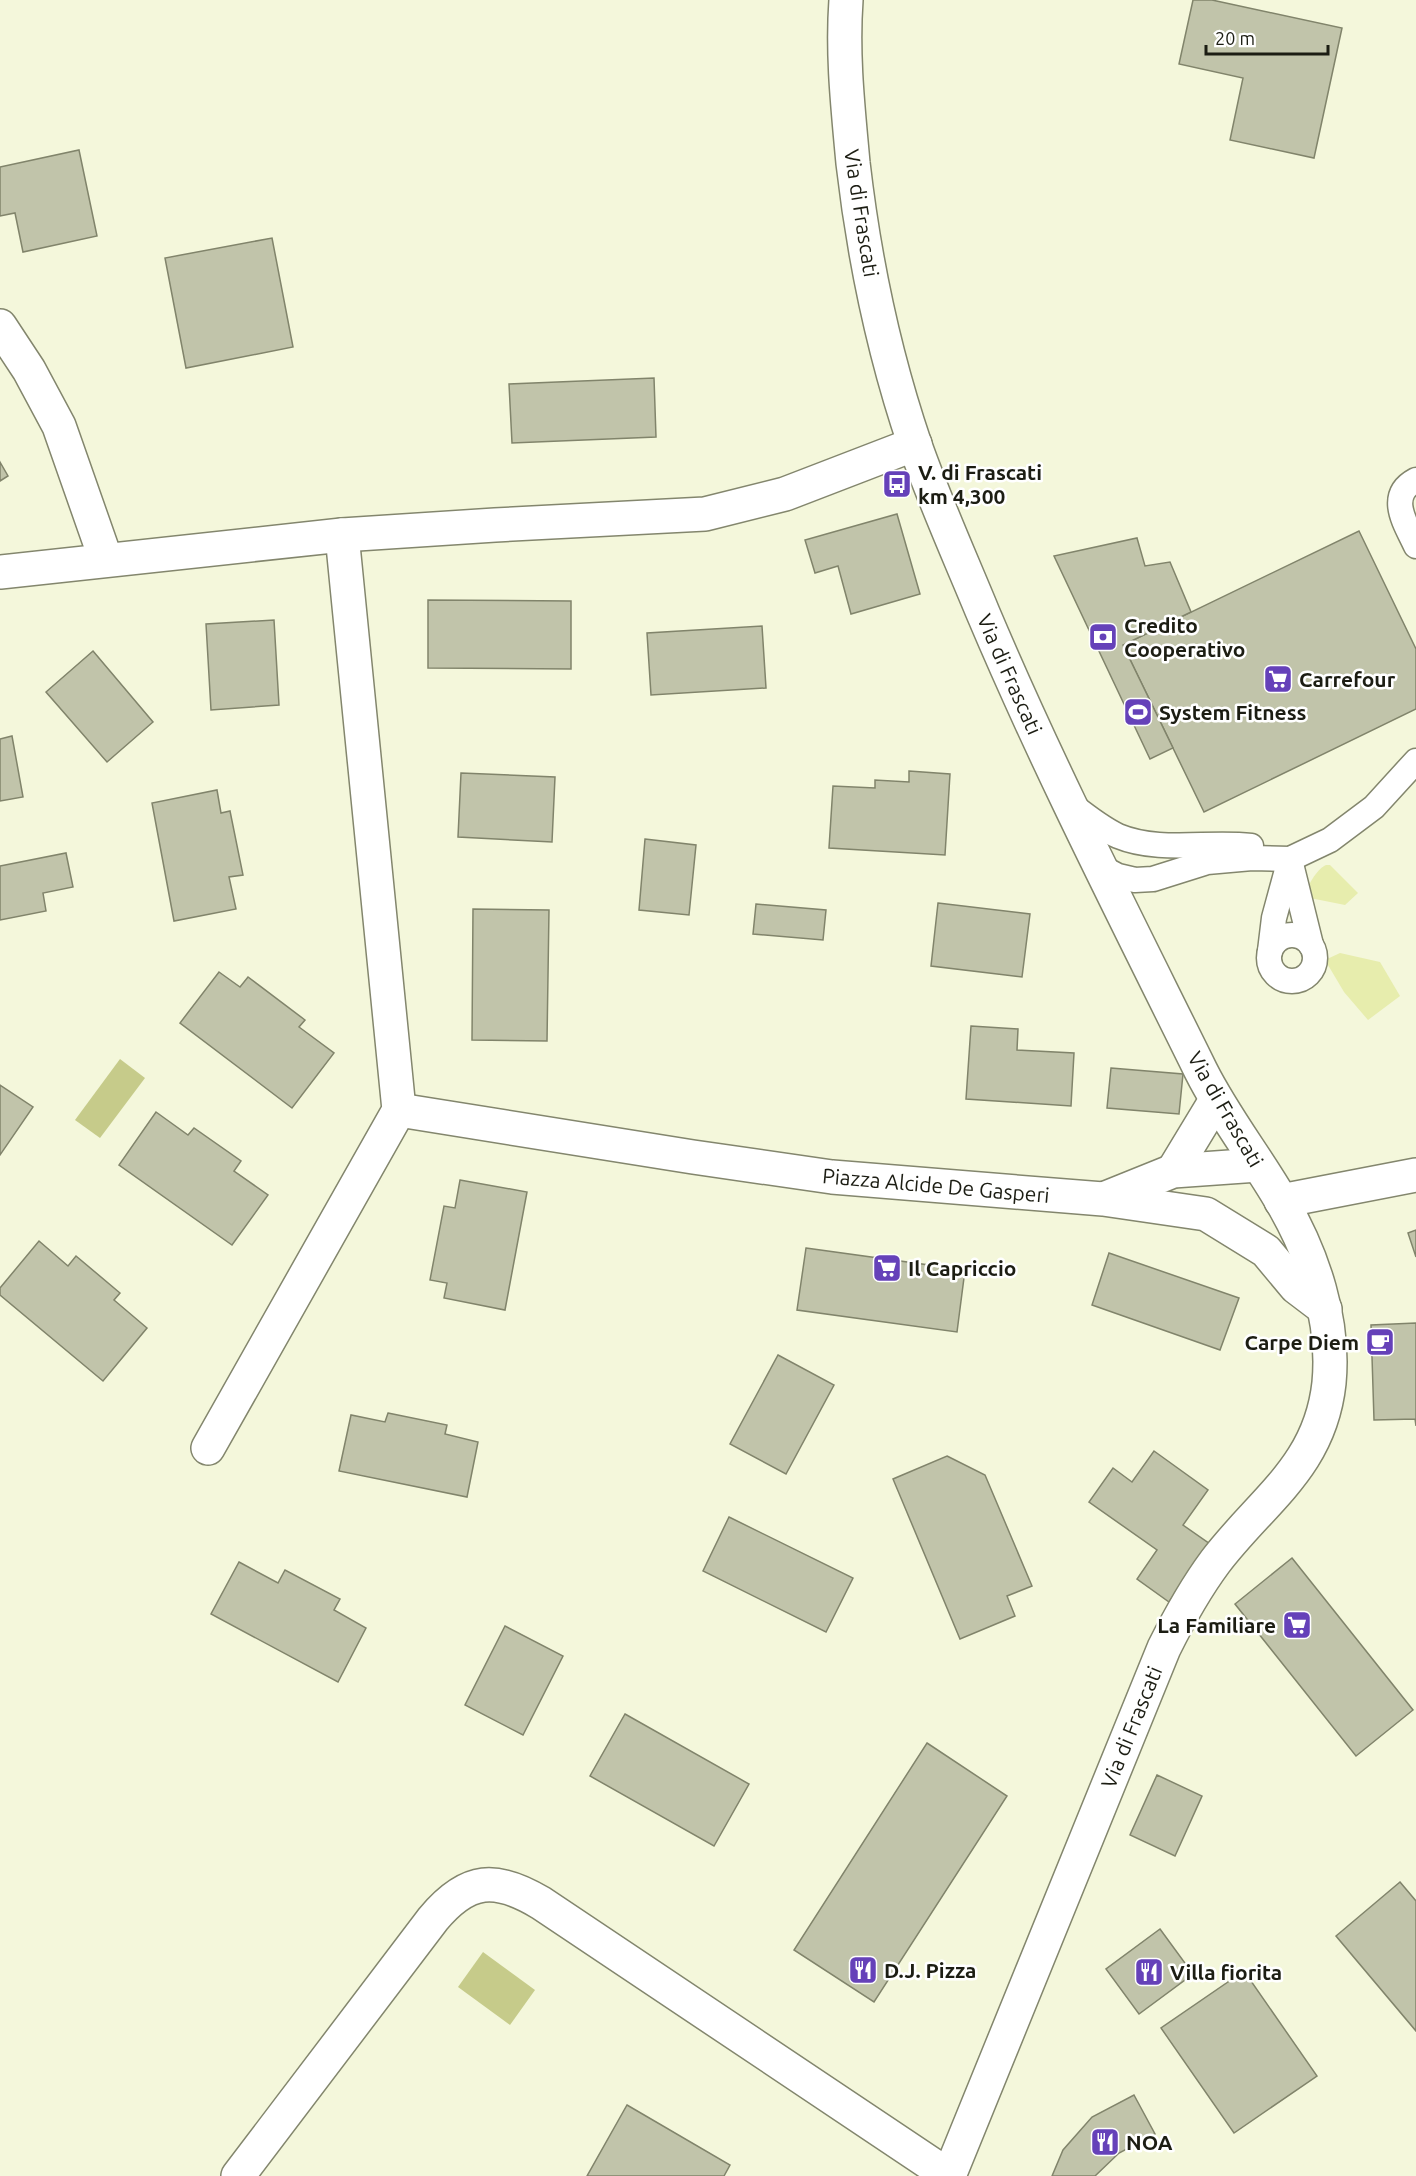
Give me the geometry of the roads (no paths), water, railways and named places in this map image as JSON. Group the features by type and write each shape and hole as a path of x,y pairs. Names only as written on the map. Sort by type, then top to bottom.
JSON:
{"street":[{"name":"Via di Frascati","path":"846,0 846,88 860,215 881,321 915,444 988,626 1099,866 1216,1100 1281,1201 1301,1240 1312,1266 1324,1309 1329,1342 1329,1379 1325,1408 1315,1438 1291,1477 1215,1563 1182,1614 1164,1648 949,2176"},
{"path":"0,326 30,370 59,426 106,560"},
{"path":"0,572 342,535 705,514 785,494 915,444"},
{"path":"208,1448 399,1110 342,535"},
{"path":"1173,1172 1216,1100"},
{"name":"Piazza Alcide De Gasperi","path":"399,1110 770,1168 886,1182 1103,1199 1206,1214 1266,1251 1296,1287 1324,1309"},
{"name":"Piazza Alcide De Gasperi","path":"1103,1199 1173,1172 1258,1165"},
{"path":"1281,1201 1416,1175"},
{"path":"1266,1251 1301,1240"},
{"path":"238,2176 433,1918 450,1899 459,1893 482,1885 507,1887 520,1891 541,1903 949,2176"}],"lane":[{"path":"1416,480 1403,491 1400,500 1400,509 1416,546"},
{"path":"1099,866 1118,876 1135,880 1153,879 1207,862 1290,859 1330,840 1374,807 1416,760"},
{"path":"1069,803 1100,826 1118,836 1137,842 1156,845 1252,846 1267,849 1290,859"},
{"path":"1290,859 1314,952 1310,973 1297,981 1281,978 1275,974 1269,960 1274,918 1290,859"},
{"path":"1270,951 1278,940 1292,935 1311,945"}],"place":[{"name":"V. di Frascati km 4,300","path":"897,484"},
{"name":"Credito Cooperativo","path":"1103,637"},
{"name":"Carrefour","path":"1278,679"},
{"name":"System Fitness","path":"1138,712"},
{"name":"Il Capriccio","path":"887,1268"},
{"name":"Carpe Diem","path":"1380,1342"},
{"name":"La Familiare","path":"1297,1625"},
{"name":"D.J. Pizza","path":"863,1970"},
{"name":"Villa fiorita","path":"1149,1972"},
{"name":"NOA","path":"1105,2142"}]}
